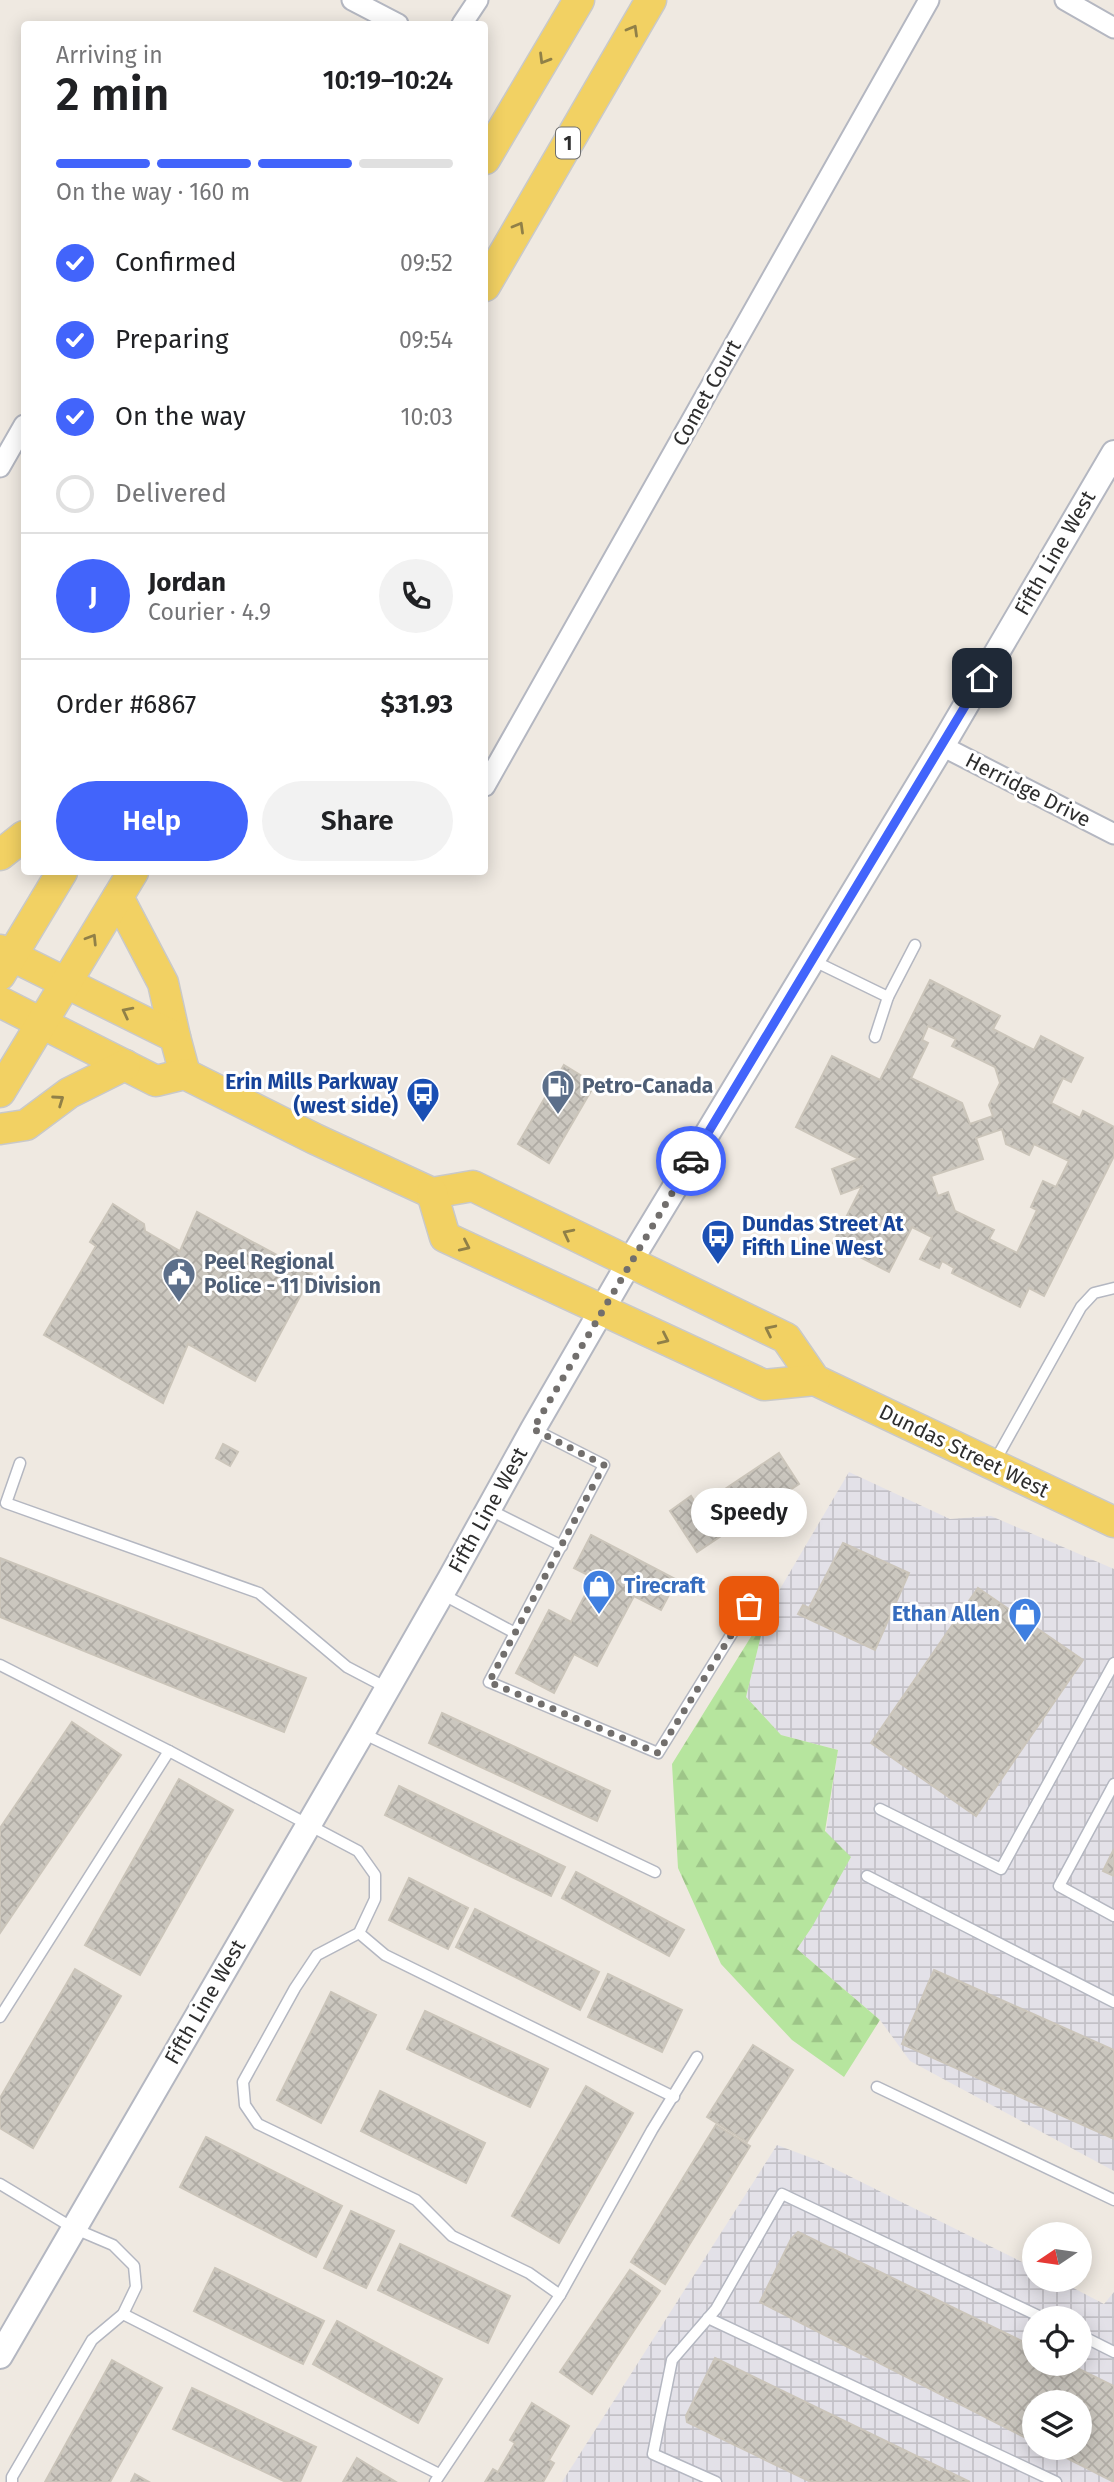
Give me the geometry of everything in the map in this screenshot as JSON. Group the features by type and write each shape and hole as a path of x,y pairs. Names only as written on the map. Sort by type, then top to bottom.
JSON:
{"main road":[{"path":"488,154 579,0"},
{"name":"1","path":"488,281 651,0"},
{"path":"0,855 21,838"},
{"path":"60,875 4,960 66,981 175,1037"},
{"path":"0,1092 131,875"},
{"path":"118,897 163,983 185,1074"},
{"path":"0,1002 156,1081 185,1074 315,1139 432,1193 445,1237 602,1311 764,1385 815,1380"},
{"path":"0,1129 26,1125 69,1093 125,1065"},
{"name":"Dundas Street West","path":"432,1193 473,1186 786,1338 815,1380 1114,1522"}],"street":[{"path":"352,0 392,21"},
{"path":"464,21 478,0"},
{"name":"Comet Court","path":"488,781 929,0"},
{"path":"1065,0 1114,28"},
{"path":"0,467 21,430"},
{"name":"Fifth Line West","path":"0,2356 442,1594 629,1263 942,746 1114,453"},
{"name":"Herridge Drive","path":"942,746 1114,834"}],"lane":[{"path":"874,1037 888,997 915,945"},
{"path":"813,961 888,997"},
{"path":"993,1465 1081,1307 1094,1293 1114,1288"},
{"path":"533,1429 604,1465 489,1682 658,1753 749,1606"},
{"path":"20,1463 6,1503 259,1593 347,1667 387,1688"},
{"path":"489,1509 562,1546"},
{"path":"442,1594 516,1633"},
{"path":"880,1809 1001,1869 1114,1663"},
{"path":"0,1665 358,1851 375,1875 375,1899 359,1933 317,1955 295,1988 243,2082 245,2105 258,2124 416,2200 452,2236 529,2273 560,2295"},
{"path":"362,1733 655,1872"},
{"path":"1,2013 169,1751"},
{"path":"1114,1784 1059,1886 1114,1916"},
{"path":"867,1877 1114,2002"},
{"path":"359,1933 385,1955 674,2097"},
{"path":"123,2314 437,2478 560,2295 652,2130 697,2057"},
{"path":"877,2087 1114,2200"},
{"path":"0,2184 73,2228 113,2245 134,2266 136,2287 123,2314 92,2340 12,2477 12,2482"},
{"path":"716,2482 653,2454 672,2360 716,2309 782,2194 1022,2308"},
{"path":"708,2318 1056,2482"},
{"path":"1092,2341 1114,2352"}],"shaded area":[{"path":"849,1472 950,1519 991,1516 1114,1569 1114,2171 910,2061 880,2020 797,1949 812,1927 838,1750 781,1735 746,1697 767,1611"},
{"path":"777,2145 817,2160 1022,2262 1022,2292 1081,2292 1104,2304 1114,2292 1114,2482 562,2482"}],"green space":[{"path":"767,1611 746,1697 781,1735 838,1750 825,1831 851,1857 797,1949 880,2020 844,2077 792,2040 721,1964 678,1868 672,1764"}],"building":[{"path":"930,980 1000,1016 993,1029 1034,1050 1041,1036 1083,1058 1071,1082 1063,1078 1051,1103 1080,1118 1083,1111 1114,1127 1114,1156 1044,1296 1029,1288 1020,1307 952,1273 954,1268 942,1261 939,1268 920,1259 932,1237 912,1227 889,1272 833,1243 862,1186 841,1194 832,1169 859,1159 796,1127 832,1056 880,1080","holes":["928,1026 956,1039 952,1046 995,1067 1000,1083 989,1105 993,1116 970,1124 962,1103 911,1078 928,1043 922,1040","1002,1129 1006,1144 1029,1155 1034,1144 1069,1161 1056,1187 1043,1181 1031,1207 1037,1210 1017,1253 989,1239 994,1230 955,1211 948,1192 938,1196 931,1176 983,1159 976,1138"]},
{"path":"564,1065 595,1084 549,1163 518,1144"},
{"name":"Peel Regional Police - 11 Division","path":"113,1204 144,1224 145,1231 180,1251 197,1212 312,1274 255,1381 188,1344 163,1403 44,1335 96,1246 90,1242"},
{"path":"223,1444 238,1452 230,1466 216,1458"},
{"path":"779,1453 799,1484 697,1552 670,1511 691,1496 698,1507"},
{"name":"Tirecraft","path":"591,1535 677,1580 661,1610 634,1596 597,1666 574,1654 554,1693 516,1673 549,1610 571,1622 594,1578 574,1568"},
{"path":"843,1543 909,1573 875,1650 798,1614 803,1605 809,1608"},
{"path":"0,1558 306,1678 284,1732 0,1617"},
{"path":"978,1588 1083,1660 976,1816 871,1743"},
{"path":"442,1713 610,1791 597,1821 429,1743"},
{"path":"72,1722 121,1755 0,1933 0,1828"},
{"path":"179,1779 233,1810 140,1975 85,1945"},
{"path":"399,1786 565,1867 551,1896 385,1815"},
{"path":"1114,1849 1114,1876 1103,1871"},
{"path":"576,1872 684,1930 669,1956 562,1898"},
{"path":"409,1878 468,1908 448,1949 389,1920"},
{"path":"475,1909 599,1972 580,2010 456,1947"},
{"path":"75,1969 121,1996 33,2148 0,2128 0,2098"},
{"path":"934,1970 1114,2050 1114,2139 902,2044"},
{"path":"608,1974 682,2010 662,2052 588,2017"},
{"path":"331,1992 376,2015 321,2123 277,2100"},
{"path":"425,2011 548,2069 530,2107 407,2049"},
{"path":"753,2045 793,2070 747,2142 707,2117"},
{"path":"586,2086 633,2113 559,2243 512,2216"},
{"path":"380,2091 485,2143 466,2183 361,2131"},
{"path":"716,2125 750,2146 665,2284 631,2262"},
{"path":"206,2137 342,2206 316,2257 180,2187"},
{"path":"351,2211 394,2231 366,2288 324,2268"},
{"path":"798,2232 1022,2341 1022,2376 1092,2375 1114,2386 1114,2482 1071,2460 1092,2460 1092,2390 1022,2390 1022,2436 760,2302 791,2239"},
{"path":"400,2244 510,2296 488,2343 378,2290"},
{"path":"215,2268 324,2321 303,2364 194,2311"},
{"path":"630,2270 660,2291 592,2394 560,2372"},
{"path":"337,2321 442,2379 418,2423 313,2364"},
{"path":"715,2358 970,2482 811,2482 687,2422 686,2416"},
{"path":"112,2360 162,2388 110,2482 45,2482"},
{"path":"192,2388 316,2447 300,2482 286,2482 173,2429"},
{"path":"532,2403 569,2426 549,2460 554,2463 543,2482 485,2482 493,2469 498,2472 515,2443 510,2440"},
{"path":"357,2458 396,2482 343,2482"},
{"path":"135,2474 149,2482 131,2482"}],"way so far":[{"path":"691,1161 533,1429 604,1465 489,1682 658,1753 749,1606"}],"place":[{"name":"Petro-Canada","path":"558,1116"},
{"name":"Erin Mills Parkway (west side)","path":"423,1124"},
{"name":"Dundas Street At Fifth Line West","path":"718,1266"},
{"name":"Peel Regional Police - 11 Division","path":"179,1304"},
{"name":"Speedy","path":"749,1606"},
{"name":"Tirecraft","path":"599,1616"},
{"name":"Ethan Allen","path":"1025,1644"}],"route":[{"path":"691,1161 982,678"}]}
